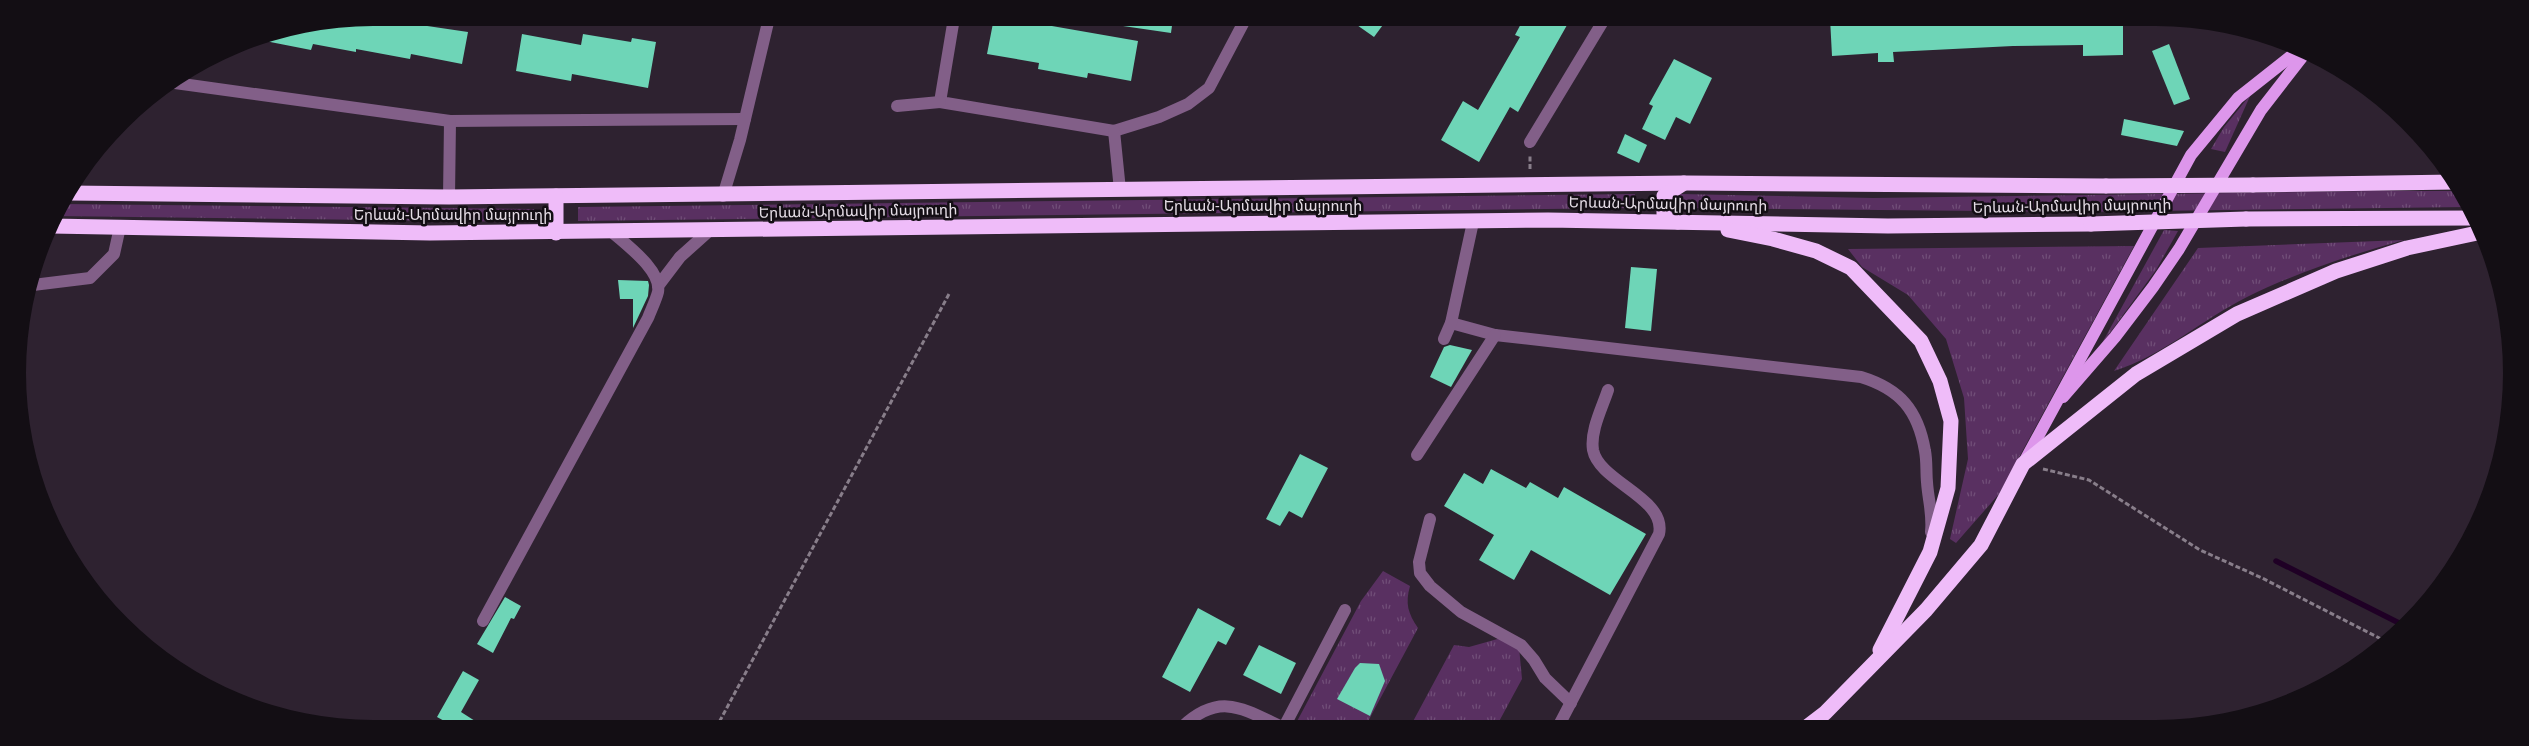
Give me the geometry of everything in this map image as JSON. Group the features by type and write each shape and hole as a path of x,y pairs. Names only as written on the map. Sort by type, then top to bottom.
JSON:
{"highway":[{"name":"Երևան-Արմավիր մայրուղի","path":"77,193 449,197 723,196 1685,183 2106,186 2445,182"},
{"path":"1685,183 1664,196 1664,214 1667,219 1674,222 1752,234 1816,251 1851,268 1921,341 1940,381 1951,422 1948,488 1930,552 1873,665"},
{"path":"556,196 556,233"},
{"name":"Երևան-Արմավիր մայրուղի","path":"59,226 430,233 556,233 1548,220 1888,226 2091,224 2246,219 2466,218"},
{"path":"1814,720 1873,665 1926,610 1981,545 2023,464 2136,374 2237,314 2336,271 2407,248 2473,234"}],"main road":[{"path":"2023,464 2049,412 2191,155 2238,98 2293,55"},
{"path":"2049,412 2090,368 2153,287 2178,249 2261,110 2301,58"}],"street":[{"path":"723,196 745,119 767,26"},
{"path":"940,102 953,26"},
{"path":"897,106 940,102 1114,131 1159,117 1188,104 1210,88 1242,26"},
{"path":"1530,142 1601,26"},
{"path":"182,84 450,121 745,119"},
{"path":"449,197 450,121"},
{"path":"1114,131 1120,190"},
{"path":"1444,340 1451,323 1474,222"},
{"path":"38,283 90,278 114,254 120,227"},
{"path":"611,231 650,267 658,286"},
{"path":"484,621 648,318 658,286 680,257 709,231"},
{"path":"1451,323 1495,334 1861,377 1881,384 1895,392 1907,405 1915,418 1926,452 1927,482 1932,515 1930,552"},
{"path":"1417,456 1495,334"},
{"path":"1561,720 1659,534 1661,524 1656,513 1602,465 1593,451 1594,432 1608,390"},
{"path":"1430,519 1419,562 1420,573 1430,586 1461,612 1520,645 1534,660 1545,678 1571,703"},
{"path":"1287,720 1345,610"},
{"path":"1190,720 1196,714 1219,706 1244,709 1268,720"}],"path":[{"path":"1523,186 1530,168 1530,142"},
{"path":"720,720 950,294"},
{"path":"2023,464 2089,480 2200,550 2262,578 2380,638"}],"green space":[{"path":"2251,94 2225,152 2211,149 2224,127"},
{"path":"2451,191 2460,207 2072,212 1680,208 1680,194 1873,198"},
{"path":"1635,194 1633,208 578,221 578,207"},
{"path":"71,204 534,209 535,222 64,216"},
{"path":"2164,230 2178,231 2156,270 2101,345"},
{"path":"2404,240 2324,265 2266,288 2230,306 2166,347 2114,371 2198,248"},
{"path":"2134,246 1999,494 1956,543 1950,539 1968,459 1964,398 1946,339 1908,295 1862,267 1848,249"},
{"path":"1383,571 1410,586 1408,608 1418,628 1369,720 1298,720 1361,601"},
{"path":"1501,638 1519,647 1522,679 1500,720 1414,720 1454,645 1469,647"}],"building":[{"path":"427,26 468,32 462,64 411,54 410,59 356,49 356,52 313,44 311,50 271,42 305,33 350,27"},
{"path":"992,26 1052,26 1138,41 1131,81 1088,73 1087,78 1038,69 1039,63 987,54"},
{"path":"1123,26 1172,26 1171,33"},
{"path":"1358,26 1382,26 1374,37"},
{"path":"1520,26 1566,26 1518,112 1510,107 1479,162 1441,140 1463,101 1478,110 1520,37 1515,35"},
{"path":"1830,26 2123,26 2123,55 2083,56 2083,45 2013,46 1893,52 1894,62 1878,62 1878,53 1832,56"},
{"path":"522,34 581,45 583,34 631,42 632,38 656,42 648,88 572,74 571,81 516,71"},
{"path":"2169,44 2190,99 2174,105 2152,51"},
{"path":"1674,59 1712,78 1690,124 1676,117 1665,140 1642,129 1653,106 1649,104"},
{"path":"2124,119 2184,131 2177,146 2121,135"},
{"path":"1625,134 1647,145 1639,163 1617,153"},
{"path":"1631,267 1657,269 1651,331 1625,328"},
{"path":"618,280 648,281 648,296 633,328 633,299 620,299"},
{"path":"1450,345 1472,350 1451,387 1430,377 1444,347"},
{"path":"1300,454 1328,468 1302,518 1289,511 1280,526 1266,519"},
{"path":"1491,469 1526,488 1530,482 1558,498 1564,487 1646,534 1610,595 1531,550 1514,580 1479,560 1494,535 1444,506 1464,473 1483,484"},
{"path":"505,597 521,606 514,619 511,618 493,653 477,644"},
{"path":"1198,608 1235,628 1226,645 1218,641 1190,692 1162,677"},
{"path":"1259,645 1296,663 1281,694 1243,675"},
{"path":"1360,663 1379,664 1385,681 1370,716 1337,699 1355,668"},
{"path":"463,671 479,680 461,712 474,720 442,720 437,717"}],"waterway":[{"path":"2276,561 2397,622"}]}
